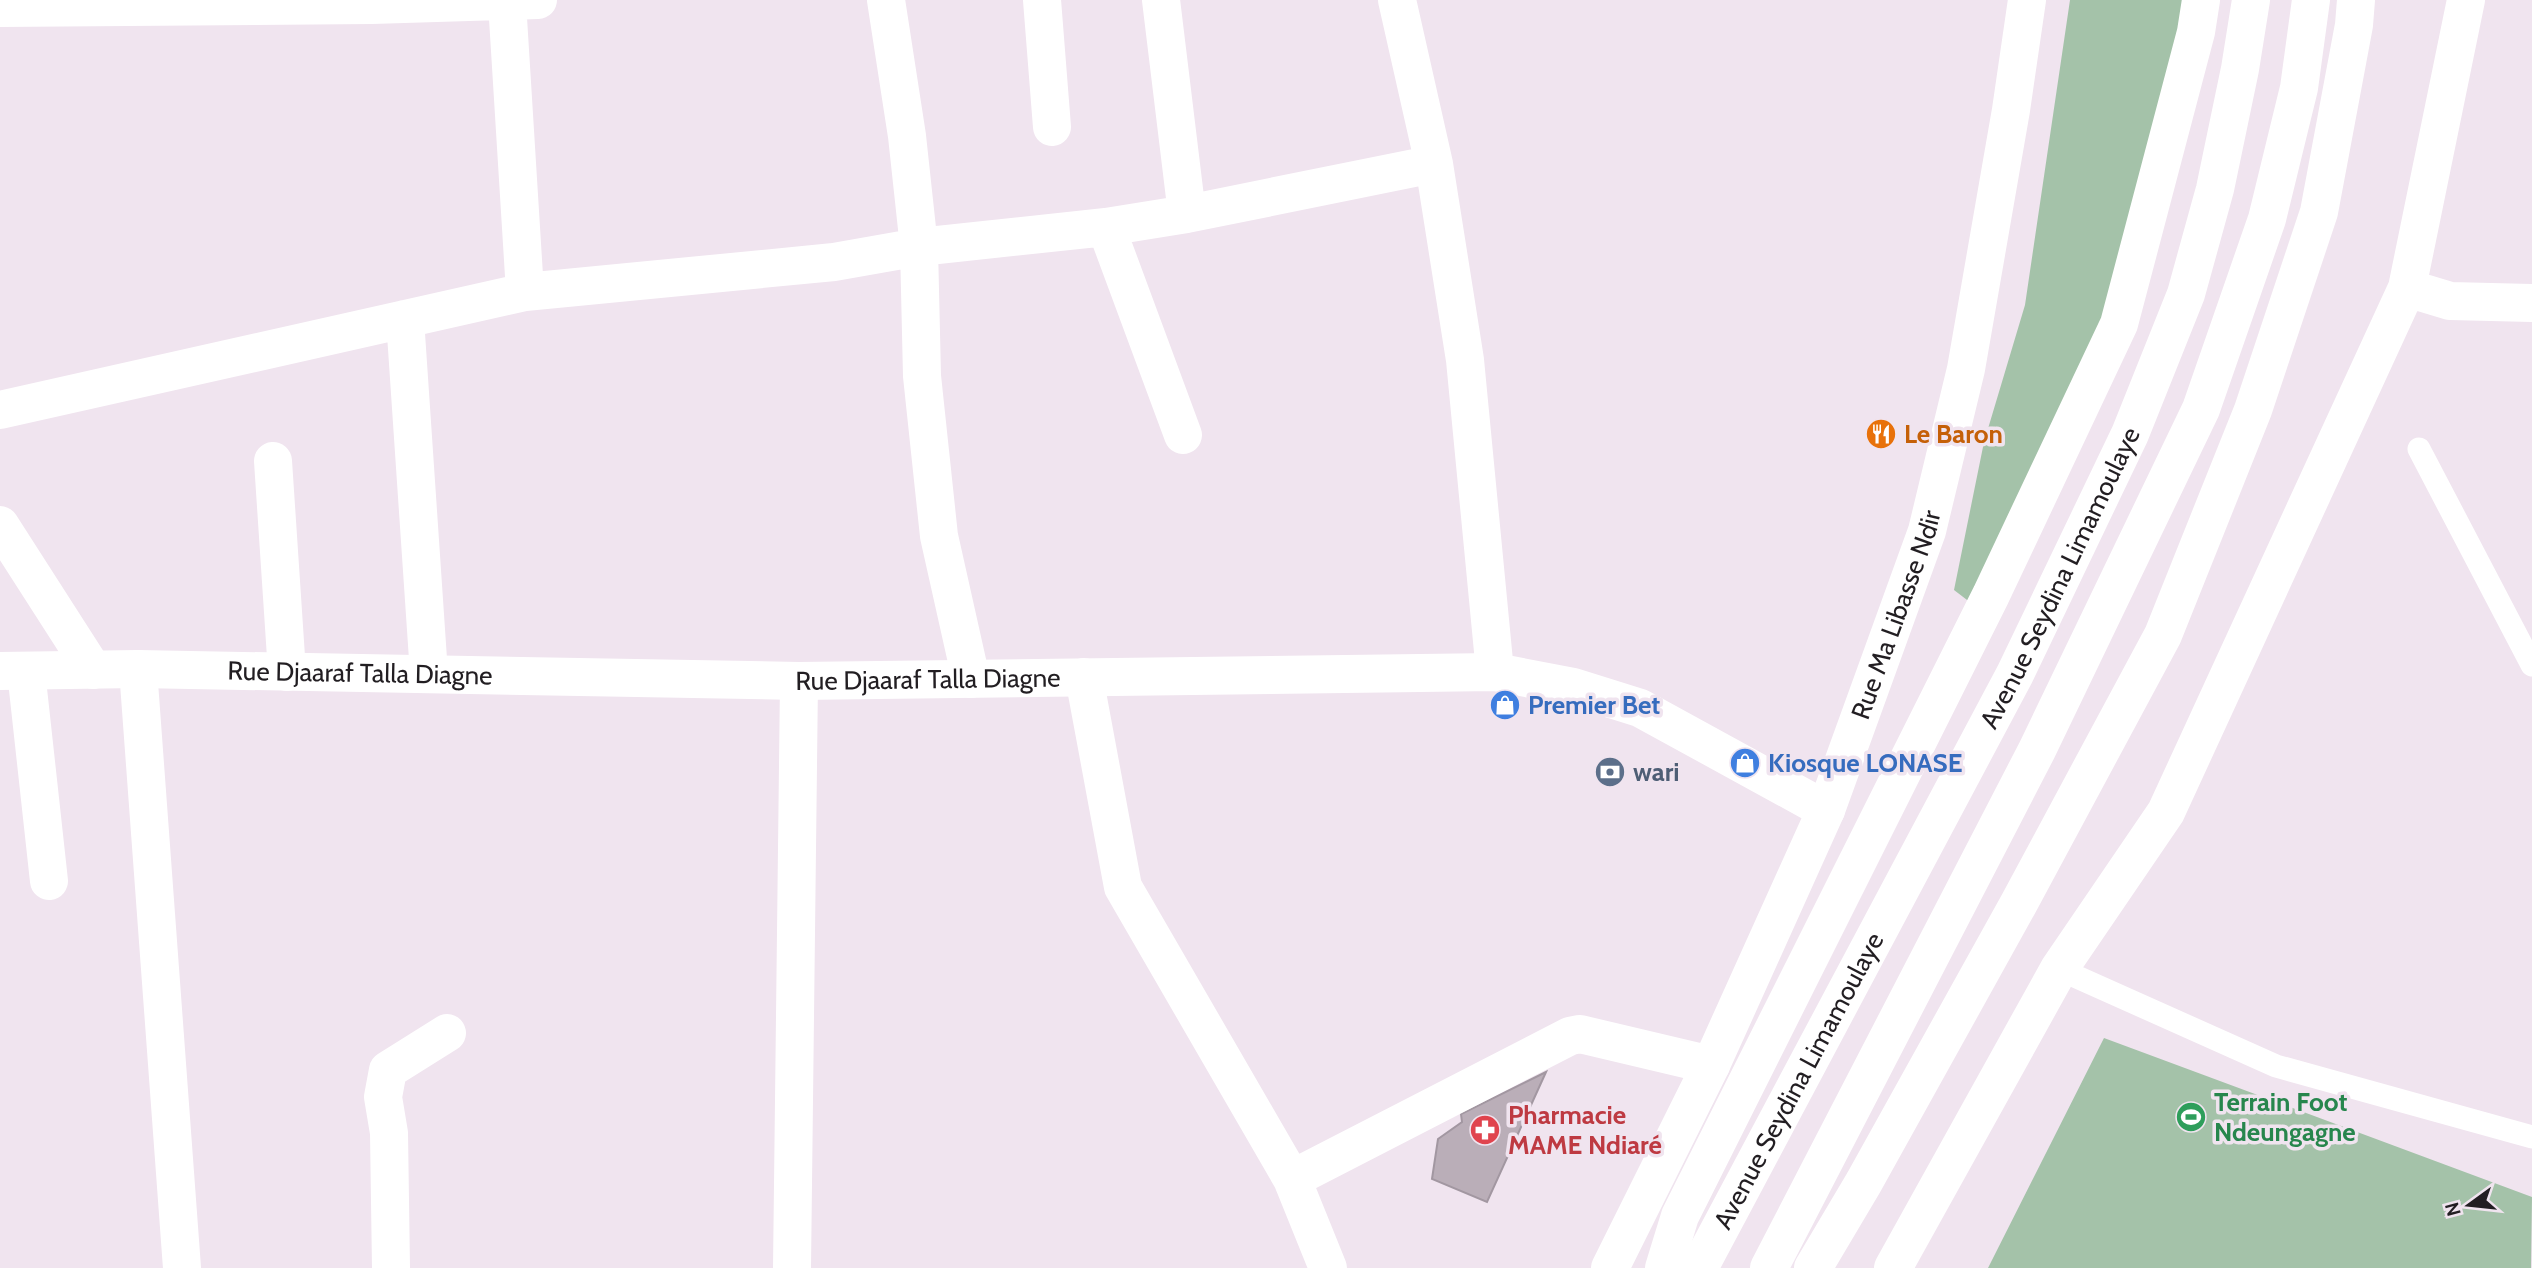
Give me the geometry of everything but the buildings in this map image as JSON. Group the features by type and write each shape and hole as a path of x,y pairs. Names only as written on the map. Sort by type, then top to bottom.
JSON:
{"main road":[{"path":"886,0 907,136 919,247 922,376 939,536 971,679"},
{"path":"1042,0 1052,127"},
{"path":"1161,0 1187,214"},
{"path":"1397,0 1434,164 1465,360 1495,672"},
{"name":"Rue Ma Libasse Ndir","path":"1610,1268 1711,1065 1826,810 1927,531 1966,369 2011,110 2027,0"},
{"path":"1664,1268 1679,1216 1991,595 2119,324 2192,45 2201,0"},
{"name":"Avenue Seydina Limamoulaye","path":"1699,1268 2015,674 2130,434 2186,294 2215,189 2240,69 2251,0"},
{"name":"Avenue Seydina Limamoulaye","path":"1769,1268 2037,750 2201,409 2267,219 2299,88 2311,0"},
{"path":"1813,1268 1871,1170 2019,903 2163,635 2253,410 2319,212 2354,25 2356,0"},
{"path":"1893,1268 2059,969 2166,812 2407,288 2466,0"},
{"path":"0,8 523,1 525,292"},
{"path":"0,410 525,292 834,262 919,247 1106,227 1187,214 1434,164"},
{"path":"1106,227 1183,435"},
{"path":"2407,288 2450,301 2532,303"},
{"path":"405,319 429,674"},
{"path":"274,461 287,672"},
{"path":"0,526 93,670"},
{"path":"138,669 182,1268"},
{"name":"Rue Djaaraf Talla Diagne","path":"13,671 138,669 799,681 1495,672 1573,687 1640,708 1826,810"},
{"path":"13,671 49,881"},
{"path":"1084,677 1123,887 1292,1179 1328,1268"},
{"path":"792,1268 799,681"},
{"path":"391,1268 389,1133 383,1097 388,1070 447,1033"},
{"path":"1292,1179 1570,1036 1580,1034 1711,1065"}],"lane":[{"path":"2419,449 2532,665"},
{"path":"2059,969 2276,1066 2532,1137"}],"green space":[{"path":"2070,0 2183,0 2105,320 1971,603 1954,590 1984,442 2025,305"},
{"name":"Terrain Foot Ndeungagne","path":"2104,1038 2532,1197 2531,1268 1988,1268"}],"place":[{"name":"Le Baron","path":"1881,434"},
{"name":"Premier Bet","path":"1505,705"},
{"name":"Kiosque LONASE","path":"1745,763"},
{"name":"wari","path":"1610,772"},
{"name":"Terrain Foot Ndeungagne","path":"2191,1117"},
{"name":"Pharmacie MAME Ndiaré","path":"1485,1130"}]}
